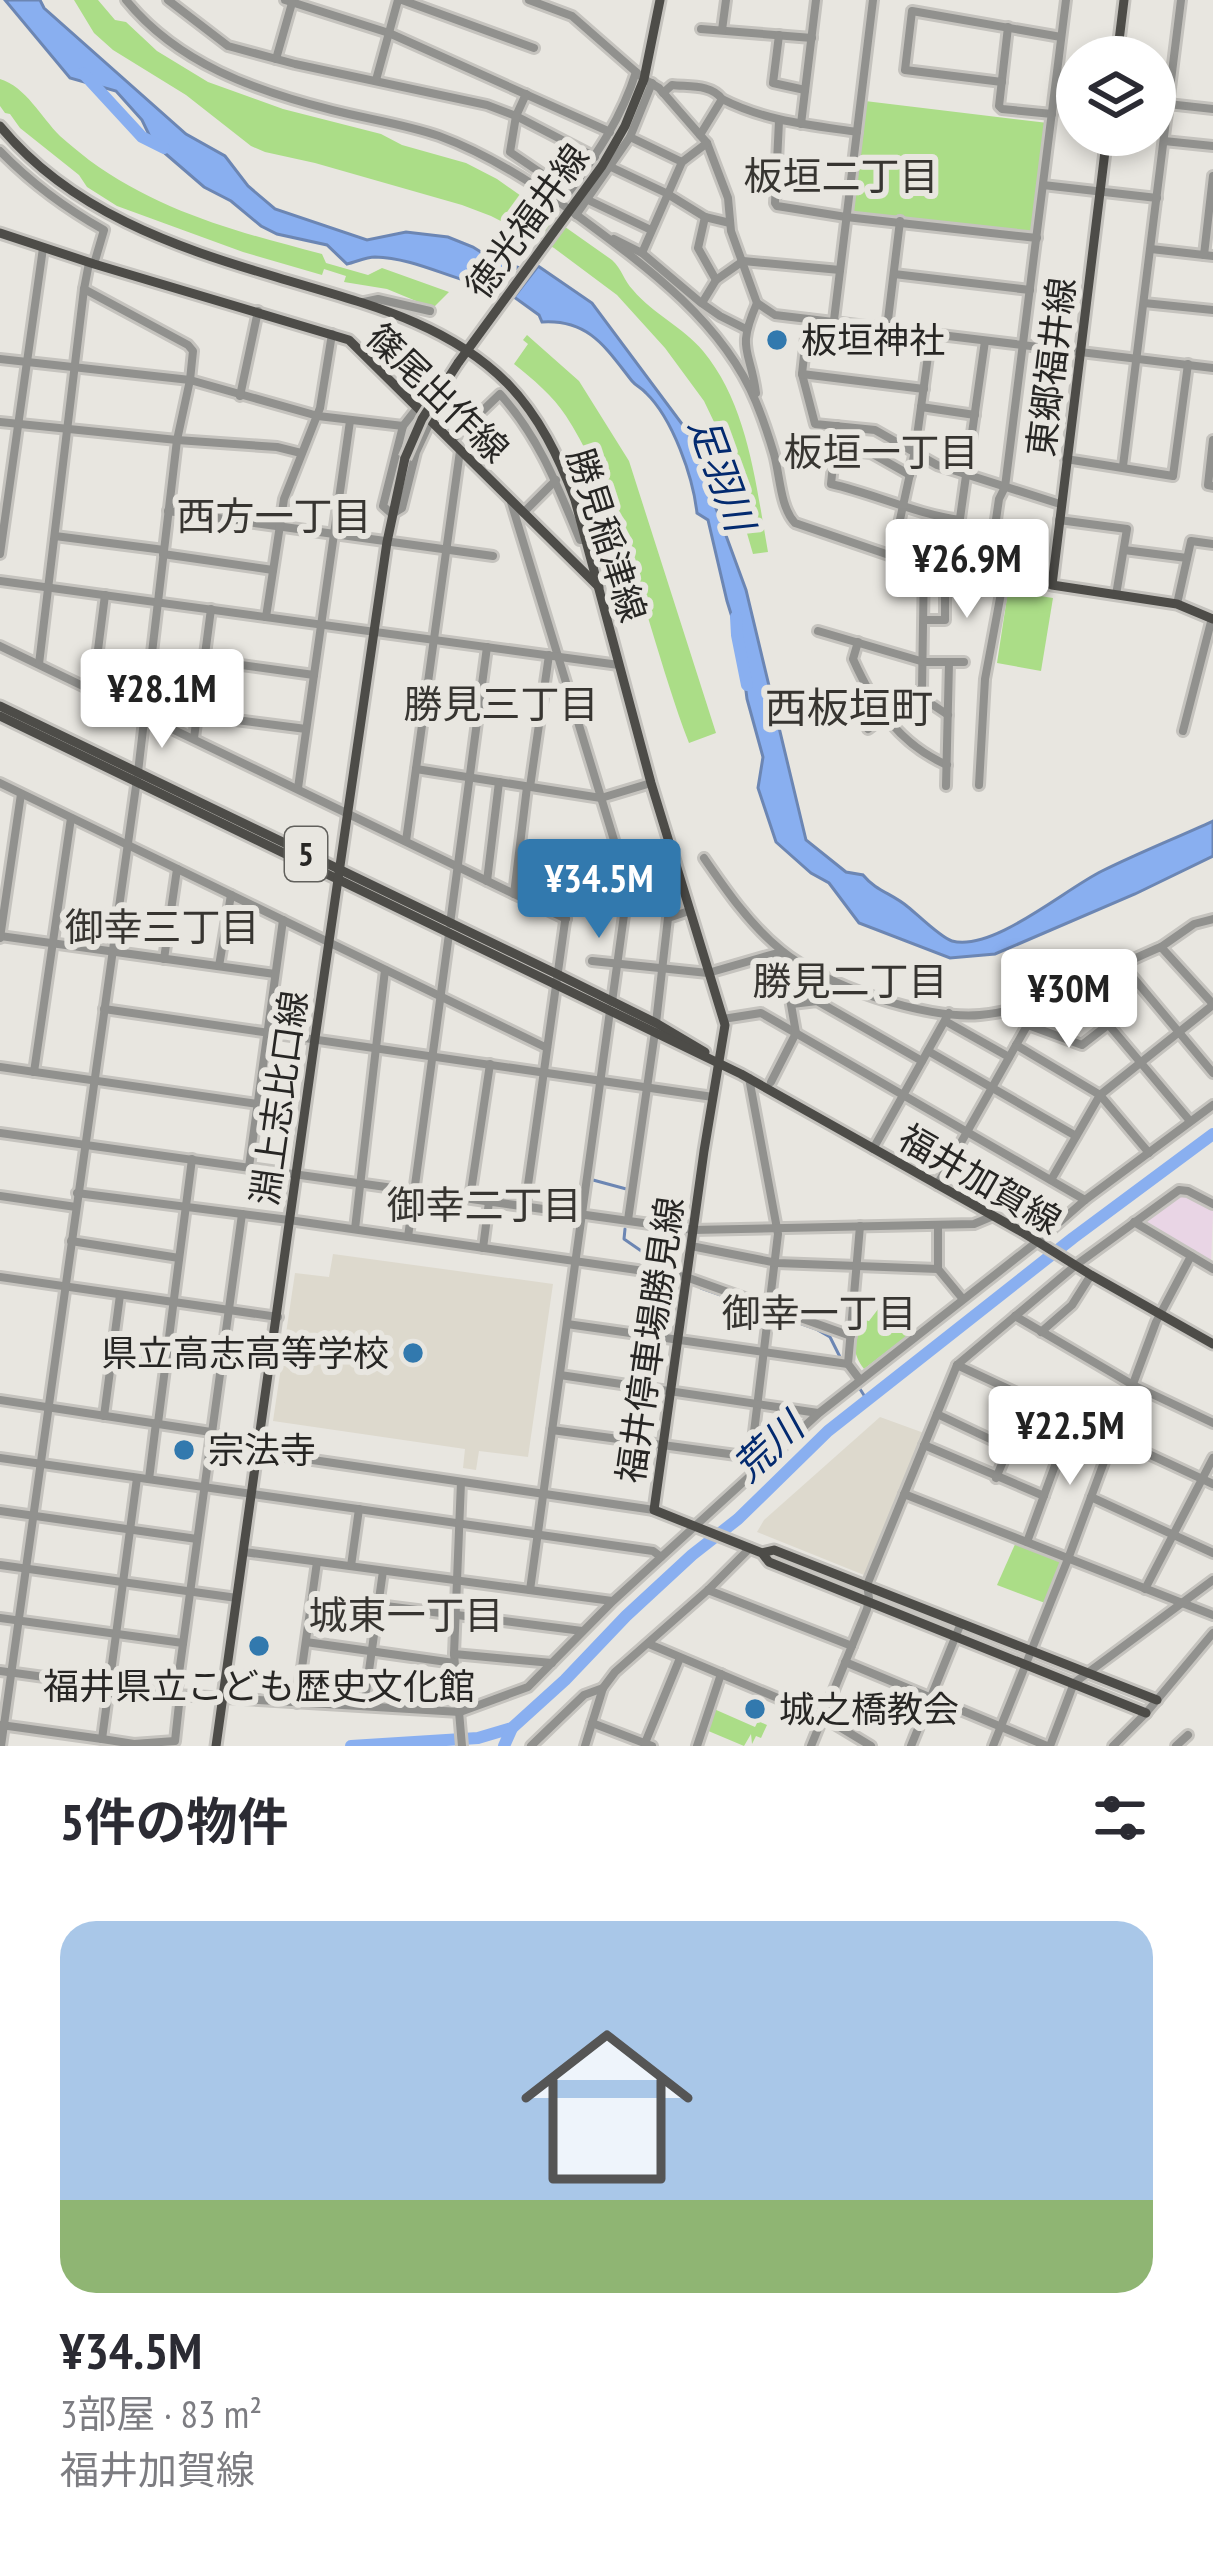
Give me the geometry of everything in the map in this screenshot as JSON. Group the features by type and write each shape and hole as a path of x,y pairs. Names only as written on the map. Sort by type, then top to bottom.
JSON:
{"main road":[{"name":"徳光福井線","path":"405,458 429,407 458,364 627,132 660,0"},
{"path":"1120,36 1124,0"},
{"name":"勝見稲津線","path":"2,130 28,158 81,199 140,230 274,277 364,302 470,348 504,380 544,430 575,500 723,1019 719,1062"},
{"name":"東郷福井線","path":"1052,585 1104,156"},
{"name":"篠尾出作線","path":"0,232 91,264 332,334 357,346 599,586"},
{"name":"淵上志比口線","path":"217,1743 314,1038 392,514 405,458"},
{"path":"1052,585 1177,604 1212,618"},
{"name":"福井加賀線","path":"0,706 656,1028 1213,1344"},
{"name":"福井加賀線","path":"0,716 137,777"},
{"name":"福井停車場勝見線","path":"719,1062 654,1510 756,1551 769,1562 1146,1713"},
{"name":"福井停車場勝見線","path":"756,1551 774,1550 1157,1700"}],"street":[{"path":"125,0 155,31 211,68 309,104 465,146 572,210 638,262 712,330 734,358 757,404 788,515 796,523 892,556 1052,585"},
{"path":"168,0 228,46 487,105 595,157"},
{"path":"376,80 400,0 534,47"},
{"path":"529,0 572,16 663,93 704,139 728,197 730,223 757,303 775,315 1213,368"},
{"path":"722,30 726,0"},
{"path":"801,124 816,0"},
{"path":"1061,36 1066,0"},
{"path":"1176,40 1181,0"},
{"path":"275,59 290,1 389,33 610,131"},
{"path":"834,321 870,1"},
{"path":"1002,82 905,70 912,11 1056,36"},
{"path":"1008,27 999,106 1052,114"},
{"path":"701,28 812,38"},
{"path":"779,35 772,83 806,90"},
{"path":"526,94 509,152 568,192 644,78"},
{"path":"988,574 999,499 1006,487 1056,80"},
{"path":"663,93 672,85 707,88 746,112 857,132"},
{"path":"642,253 682,162 704,139 722,99"},
{"path":"1176,105 1213,109"},
{"path":"779,121 777,206 1036,238"},
{"path":"572,210 611,167 627,132 682,162"},
{"path":"1176,142 1213,146"},
{"path":"0,152 35,184 104,230 83,289 39,664"},
{"path":"1123,466 1162,156"},
{"path":"611,167 667,193 704,217 730,223"},
{"path":"1151,249 1208,256 1213,176"},
{"path":"1043,184 1157,198"},
{"path":"586,199 651,230"},
{"path":"704,217 698,248 716,280"},
{"path":"887,328 900,221"},
{"path":"606,238 642,253 702,303 746,329"},
{"path":"0,554 43,248"},
{"path":"702,303 716,280 743,261 840,270"},
{"path":"894,274 1030,290"},
{"path":"1,1746 6,1672 49,1408 137,777 177,440 193,351 83,289"},
{"path":"364,302 378,299 430,311"},
{"path":"757,303 746,329 744,350 757,404"},
{"path":"1144,303 1213,310"},
{"path":"240,396 258,311"},
{"path":"808,319 802,374 815,424 875,430 937,465 1060,505"},
{"path":"266,617 288,485 317,416 332,334"},
{"path":"892,556 915,452 932,334"},
{"path":"924,620 945,620 985,341"},
{"path":"0,359 190,380 317,416 403,426"},
{"path":"1066,459 1173,476 1187,364"},
{"path":"802,374 924,388"},
{"path":"451,441 500,394 539,446 580,540 586,539"},
{"path":"418,407 403,426 384,496 383,506 392,514 402,508 410,468 431,420"},
{"path":"921,407 975,415"},
{"path":"298,788 350,421"},
{"path":"0,422 301,453"},
{"path":"837,426 831,484 932,516 960,520"},
{"path":"1213,440 1208,485 1213,486"},
{"path":"834,449 871,453 910,475"},
{"path":"406,842 460,450"},
{"path":"523,514 556,479"},
{"path":"512,502 553,656 628,886 530,1591"},
{"path":"168,512 493,556"},
{"path":"1058,520 1127,529 1116,595"},
{"path":"55,536 273,570"},
{"path":"1177,604 1191,541 1213,544"},
{"path":"1124,550 1187,558"},
{"path":"924,563 922,688 930,704 948,715"},
{"path":"979,784 985,679 1004,577"},
{"path":"0,581 620,665"},
{"path":"92,689 105,595"},
{"path":"194,738 212,609"},
{"path":"1183,731 1212,618"},
{"path":"818,631 924,662 964,662"},
{"path":"858,642 854,659 884,715 913,747 947,765"},
{"path":"0,646 566,919"},
{"path":"408,1237 487,647"},
{"path":"514,894 553,656"},
{"path":"205,660 314,674"},
{"path":"946,787 949,663"},
{"path":"868,729 922,688"},
{"path":"197,715 306,730"},
{"path":"416,769 601,798 652,783"},
{"path":"487,881 500,782"},
{"path":"0,783 547,1048"},
{"path":"21,794 0,938 275,974"},
{"path":"34,1072 71,818"},
{"path":"704,858 782,952 862,993 947,1017 1009,1058"},
{"path":"0,860 12,861"},
{"path":"164,959 177,869"},
{"path":"525,1206 571,879 628,886 678,872"},
{"path":"219,966 231,895"},
{"path":"628,1220 668,918 689,911"},
{"path":"947,1017 980,1016 1041,1001 1161,946 1194,923 1213,919"},
{"path":"249,1167 283,920"},
{"path":"1051,1180 1100,1095 1213,1005 1161,946"},
{"path":"592,961 708,974 782,952"},
{"path":"771,1082 796,1033 782,952"},
{"path":"1121,963 1213,1073"},
{"path":"355,1229 386,970"},
{"path":"1075,985 1191,1121"},
{"path":"792,1004 817,1001 922,1061"},
{"path":"937,1185 1041,1001"},
{"path":"104,1009 713,1097"},
{"path":"723,1019 760,1013 1085,1200"},
{"path":"873,1149 947,1017"},
{"path":"1028,1024 1082,1045 1108,1024"},
{"path":"1016,1045 1100,1095 1149,1153"},
{"path":"928,1052 1076,1136"},
{"path":"470,1198 490,1064"},
{"path":"0,1067 257,1104"},
{"path":"749,1078 776,1227 777,1263 751,1457"},
{"path":"6,1672 223,1699 460,1712 528,1687 613,1601 820,1413 962,1298 1040,1242 1085,1200 1213,1105"},
{"path":"0,1132 693,1230 974,1224 993,1216"},
{"path":"149,1479 192,1159"},
{"path":"812,1746 869,1601 866,1586 957,1365 1071,1262 1179,1190 1213,1204"},
{"path":"77,1193 686,1277 850,1336"},
{"path":"0,1196 76,1207"},
{"path":"483,1248 490,1201"},
{"path":"2,1725 134,1744 176,1741 196,1539 242,1214"},
{"path":"1134,1222 1213,1269"},
{"path":"938,1225 938,1269 962,1298"},
{"path":"860,1226 848,1364 860,1380"},
{"path":"71,1241 179,1258"},
{"path":"691,1246 777,1263 938,1269"},
{"path":"993,1746 1160,1313 1191,1256"},
{"path":"1041,1331 1072,1305 1091,1275"},
{"path":"0,1277 278,1317"},
{"path":"104,1416 120,1295"},
{"path":"1015,1316 1133,1385 1213,1423"},
{"path":"567,1324 848,1364"},
{"path":"112,1356 166,1364"},
{"path":"957,1365 1213,1484"},
{"path":"560,1375 820,1413"},
{"path":"996,1478 1029,1399"},
{"path":"0,1400 211,1432 259,1451 654,1510"},
{"path":"938,1414 1009,1448"},
{"path":"1027,1543 1072,1419"},
{"path":"553,1430 751,1457 760,1467"},
{"path":"925,1445 1044,1496"},
{"path":"0,1458 653,1551 661,1557"},
{"path":"1145,1589 1213,1458"},
{"path":"101,1739 137,1478"},
{"path":"461,1482 454,1659 462,1746"},
{"path":"904,1494 1213,1615"},
{"path":"1091,1497 1213,1553"},
{"path":"351,1567 359,1509"},
{"path":"0,1511 196,1539"},
{"path":"585,1746 603,1688 615,1672 756,1551"},
{"path":"244,1552 613,1601"},
{"path":"298,1703 317,1562"},
{"path":"0,1565 237,1598"},
{"path":"364,1706 383,1571"},
{"path":"845,1662 1048,1746 1074,1683 1213,1580"},
{"path":"708,1590 852,1646"},
{"path":"378,1605 584,1631"},
{"path":"0,1618 183,1643"},
{"path":"911,1746 961,1623"},
{"path":"1113,1746 1213,1633"},
{"path":"306,1642 454,1659 552,1663"},
{"path":"649,1644 823,1717 872,1746"},
{"path":"592,1723 649,1745 680,1658"},
{"path":"697,1746 721,1675"},
{"path":"531,1746 584,1695 603,1688"},
{"path":"1176,1746 1188,1735"}],"shaded area":[{"path":"1182,1195 1213,1211 1211,1263 1147,1226 1147,1220"},
{"name":"県立高志高等学校","path":"333,1254 553,1284 528,1457 479,1451 476,1470 463,1468 465,1449 273,1421 295,1273 329,1277"},
{"path":"880,1417 924,1433 864,1575 757,1532 764,1520"}],"green space":[{"path":"74,0 98,0 115,20 126,22 157,51 208,82 466,163 497,179 612,260 641,299 695,342 718,372 748,447 768,552 753,554 724,454 726,447 704,401 617,295 554,248 491,216 251,146 186,95 113,50 94,33"},
{"path":"0,79 25,96 89,160 144,194 230,228 322,254 326,263 368,275 382,268 449,292 433,308 387,289 344,282 346,276 324,269 322,275 243,252 117,206 87,187 5,113 0,106"},
{"path":"865,101 1048,123 1034,236 850,213"},
{"path":"527,335 579,381 629,461 716,733 689,743 621,533 587,452 555,402 514,364 528,344 523,340"},
{"path":"1008,591 1053,598 1041,671 997,663"},
{"path":"882,1304 897,1308 916,1329 864,1369 855,1351 855,1318 869,1321"},
{"path":"1016,1542 1062,1561 1045,1603 997,1585"},
{"path":"714,1709 755,1727 758,1721 767,1725 761,1738 756,1736 752,1744 751,1734 744,1746 706,1730"}],"water":[{"path":"5,0 40,0 186,134 225,156 248,186 275,209 367,240 406,232 448,237 517,267 498,288 391,258 347,264 327,245 261,226 231,201 204,187 153,143 142,120 116,91 70,78"},
{"path":"538,266 592,303 688,432 746,590 806,840 846,872 863,875 947,939 969,942 1008,928 1102,871 1213,821 1213,856 995,954 950,958 859,923 829,883 776,842 758,788 763,757 747,699 740,643 708,520 697,513 673,433 656,404 595,338 572,325 542,322 514,297"}],"waterway":[{"name":"足羽川","path":"83,73 142,137 164,148"},
{"name":"足羽川","path":"736,617 747,685"},
{"name":"荒川","path":"351,1746 478,1738 512,1728 828,1431 1213,1134"},
{"path":"593,1180 630,1190"},
{"path":"625,1229 624,1239 663,1266"},
{"path":"701,1288 816,1329 830,1337 840,1357"},
{"path":"860,1389 867,1400"},
{"path":"504,1746 512,1728"}],"place":[{"name":"板垣神社","path":"777,340"},
{"name":"県立高志高等学校","path":"413,1353"},
{"name":"宗法寺","path":"184,1450"},
{"name":"福井県立こども歴史文化館","path":"259,1646"},
{"name":"城之橋教会","path":"755,1709"}],"district":[{"name":"板垣二丁目","path":"841,176"},
{"name":"板垣一丁目","path":"881,452"},
{"name":"西方一丁目","path":"274,516"},
{"name":"勝見三丁目","path":"501,704"},
{"name":"西板垣町","path":"849,708"},
{"name":"御幸三丁目","path":"162,927"},
{"name":"勝見二丁目","path":"850,981"},
{"name":"御幸二丁目","path":"484,1205"},
{"name":"御幸一丁目","path":"819,1313"},
{"name":"城東一丁目","path":"406,1615"}]}
